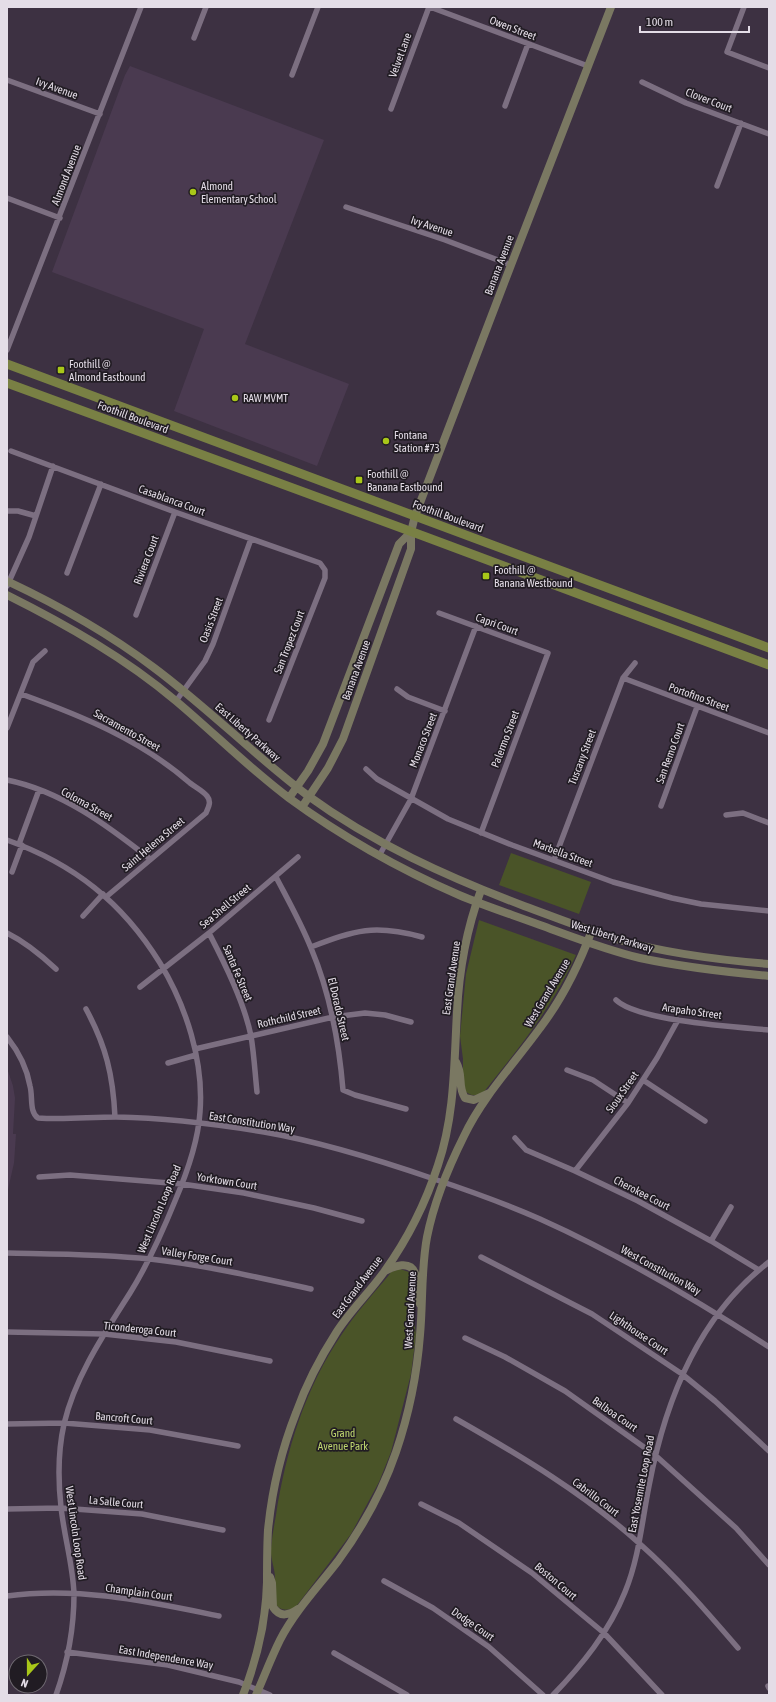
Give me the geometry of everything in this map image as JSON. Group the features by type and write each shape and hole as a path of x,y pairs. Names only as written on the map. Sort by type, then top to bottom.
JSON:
{"main road":[{"name":"Foothill Boulevard","path":"7,364 769,648"},
{"name":"Foothill Boulevard","path":"7,383 769,665"}],"street":[{"name":"Almond Avenue","path":"7,350 60,218 141,7"},
{"path":"194,38 206,7"},
{"path":"292,75 318,7"},
{"name":"Owen Street","path":"429,7 588,66"},
{"name":"Velvet Lane","path":"391,109 429,7"},
{"name":"Banana Avenue","path":"302,807 328,768 343,739 411,550 411,532 415,516 510,265 612,7"},
{"path":"744,7 727,52 769,68"},
{"path":"505,106 528,44"},
{"name":"Ivy Avenue","path":"7,80 100,114"},
{"name":"Clover Court","path":"642,82 686,103 769,134"},
{"path":"717,186 740,123"},
{"path":"7,198 60,218"},
{"name":"Ivy Avenue","path":"346,207 445,240 510,265"},
{"name":"Casablanca Court","path":"10,450 175,512 320,564 325,570"},
{"path":"8,583 36,516 53,466"},
{"path":"67,573 101,484"},
{"path":"7,511 18,510 36,516"},
{"name":"Riviera Court","path":"136,615 175,512"},
{"name":"Banana Avenue","path":"289,798 316,758 328,735 399,544 411,532"},
{"name":"Oasis Street","path":"176,701 204,661 213,644 251,539"},
{"name":"San Tropez Court","path":"269,720 325,578 325,570"},
{"name":"East Liberty Parkway","path":"8,583 100,631 148,664 183,691 238,739 309,796 386,845 419,862 481,890"},
{"path":"7,595 42,612 92,641 124,662 176,701 263,777 302,807 379,856 423,879 477,902"},
{"name":"Capri Court","path":"439,613 548,653"},
{"name":"Monaco Street","path":"379,856 411,799 476,626"},
{"path":"7,728 34,662 45,651"},
{"name":"Palermo Street","path":"481,833 548,653"},
{"name":"Tuscany Street","path":"554,860 623,678 635,663"},
{"name":"Portofino Street","path":"623,678 769,733"},
{"path":"397,689 408,697 445,711"},
{"name":"Sacramento Street","path":"21,694 87,718 147,751 173,768 208,797 210,804"},
{"name":"San Remo Court","path":"661,806 698,707"},
{"name":"Marbella Street","path":"366,769 378,779 448,819 481,833 613,882 650,893 701,904 769,911"},
{"name":"Coloma Street","path":"7,780 39,790 84,811 112,829 150,859"},
{"path":"12,872 39,790"},
{"name":"Saint Helena Street","path":"82,916 104,895 206,814 210,804"},
{"path":"726,815 743,813 769,823"},
{"name":"West Lincoln Loop Road","path":"7,840 58,862 104,895 137,931 163,969 177,995 195,1052 200,1102 199,1124 195,1146 182,1184 160,1239 104,1334 81,1378 64,1423 60,1451 59,1480 61,1508 74,1594 68,1652 56,1695"},
{"name":"Sea Shell Street","path":"140,987 209,933 298,857"},
{"name":"El Dorado Street","path":"276,877 311,947 333,1017 343,1090 355,1095 406,1109"},
{"name":"East Grand Avenue","path":"243,1695 256,1655 264,1622 268,1533 275,1481 283,1450 296,1413 315,1369 337,1332 384,1271 407,1235 439,1164 451,1111 456,1061 459,990 465,947 481,890"},
{"name":"West Liberty Parkway","path":"481,890 592,930 658,950 769,964"},
{"name":"West Liberty Parkway","path":"477,902 627,955 699,969 769,976"},
{"path":"311,947 345,934 364,930 384,929 422,937"},
{"name":"West Grand Avenue","path":"257,1692 280,1640 302,1606 351,1543 369,1512 396,1451 410,1401 418,1359 422,1306 422,1279 427,1236 438,1196 464,1136 490,1093 551,1012 569,982 592,930"},
{"path":"7,933 32,948 56,969"},
{"name":"Santa Fe Street","path":"209,933 226,967 251,1036 257,1092"},
{"name":"Arapaho Street","path":"616,1000 629,1009 678,1020 769,1030"},
{"path":"86,1009 96,1029 106,1057 114,1089 115,1117"},
{"name":"Rothchild Street","path":"168,1063 195,1052 251,1036 333,1017 366,1013 385,1015 411,1022"},
{"name":"Sioux Street","path":"575,1171 628,1103 678,1020"},
{"name":"East Constitution Way","path":"7,1037 25,1067 30,1086 34,1116 38,1118 115,1117 157,1119 266,1132 392,1164 490,1199 539,1219"},
{"path":"456,1061 460,1070 461,1092 465,1098 474,1100 490,1093"},
{"path":"567,1070 593,1080 628,1103"},
{"path":"643,1080 705,1121"},
{"name":"Cherokee Court","path":"515,1138 526,1150 638,1201 711,1241 759,1270"},
{"name":"Yorktown Court","path":"39,1177 70,1175 182,1184 244,1193 314,1208 362,1221"},
{"path":"711,1241 731,1207"},
{"name":"West Constitution Way","path":"539,1219 595,1245 643,1270 718,1314 769,1347"},
{"name":"Valley Forge Court","path":"7,1253 73,1254 149,1259 233,1272 311,1289"},
{"name":"Lighthouse Court","path":"481,1256 592,1314 682,1374 715,1401 769,1451"},
{"path":"766,1264 769,1271"},
{"name":"East Yosemite Loop Road","path":"553,1695 579,1668 604,1633 626,1591 640,1543 655,1455 668,1410 682,1374 702,1338 718,1314 766,1264"},
{"path":"384,1271 394,1265 407,1266 412,1269 416,1274 416,1294 422,1306"},
{"name":"Ticonderoga Court","path":"7,1332 104,1334 176,1342 270,1361"},
{"name":"Balboa Court","path":"465,1338 504,1357 565,1391 655,1455 736,1528 769,1565"},
{"name":"Cabrillo Court","path":"456,1420 533,1464 586,1500 640,1543 690,1592 738,1648"},
{"name":"Bancroft Court","path":"7,1424 64,1423 150,1430 238,1446"},
{"name":"Boston Court","path":"422,1504 459,1523 532,1573 604,1633 662,1695"},
{"name":"La Salle Court","path":"7,1509 61,1508 142,1514 223,1530"},
{"path":"267,1570 272,1582 273,1607 275,1610 280,1614 287,1615 302,1606"},
{"name":"Dodge Court","path":"384,1581 433,1608 489,1647 543,1695"},
{"name":"Champlain Court","path":"7,1596 21,1594 74,1594 143,1601 219,1616"},
{"name":"East Independence Way","path":"68,1652 168,1665 209,1674 247,1685 257,1692 270,1695"},
{"path":"334,1653 407,1695"}],"shaded area":[{"name":"Almond Elementary School","path":"130,66 324,140 245,344 349,384 317,466 174,411 204,329 52,272 125,75"},
{"path":"7,1068 15,1098 13,1134 16,1134 14,1163 7,1194"}],"green space":[{"path":"511,853 591,882 579,914 499,885"},
{"path":"479,920 576,955 546,1010 522,1044 483,1093 473,1095 464,1090 463,1059 460,1036 466,974"},
{"name":"Grand Avenue Park","path":"400,1269 409,1272 414,1280 413,1309 416,1335 411,1374 391,1452 379,1482 351,1534 295,1608 287,1610 281,1609 277,1606 274,1597 275,1574 271,1556 271,1548 285,1467 307,1398 317,1376 342,1334 391,1272"}],"place":[{"name":"Almond Elementary School","path":"193,192"},
{"name":"Foothill @ Almond Eastbound","path":"61,370"},
{"name":"RAW MVMT","path":"235,398"},
{"name":"Fontana Station #73","path":"386,441"},
{"name":"Foothill @ Banana Eastbound","path":"359,480"},
{"name":"Foothill @ Banana Westbound","path":"486,576"}]}
